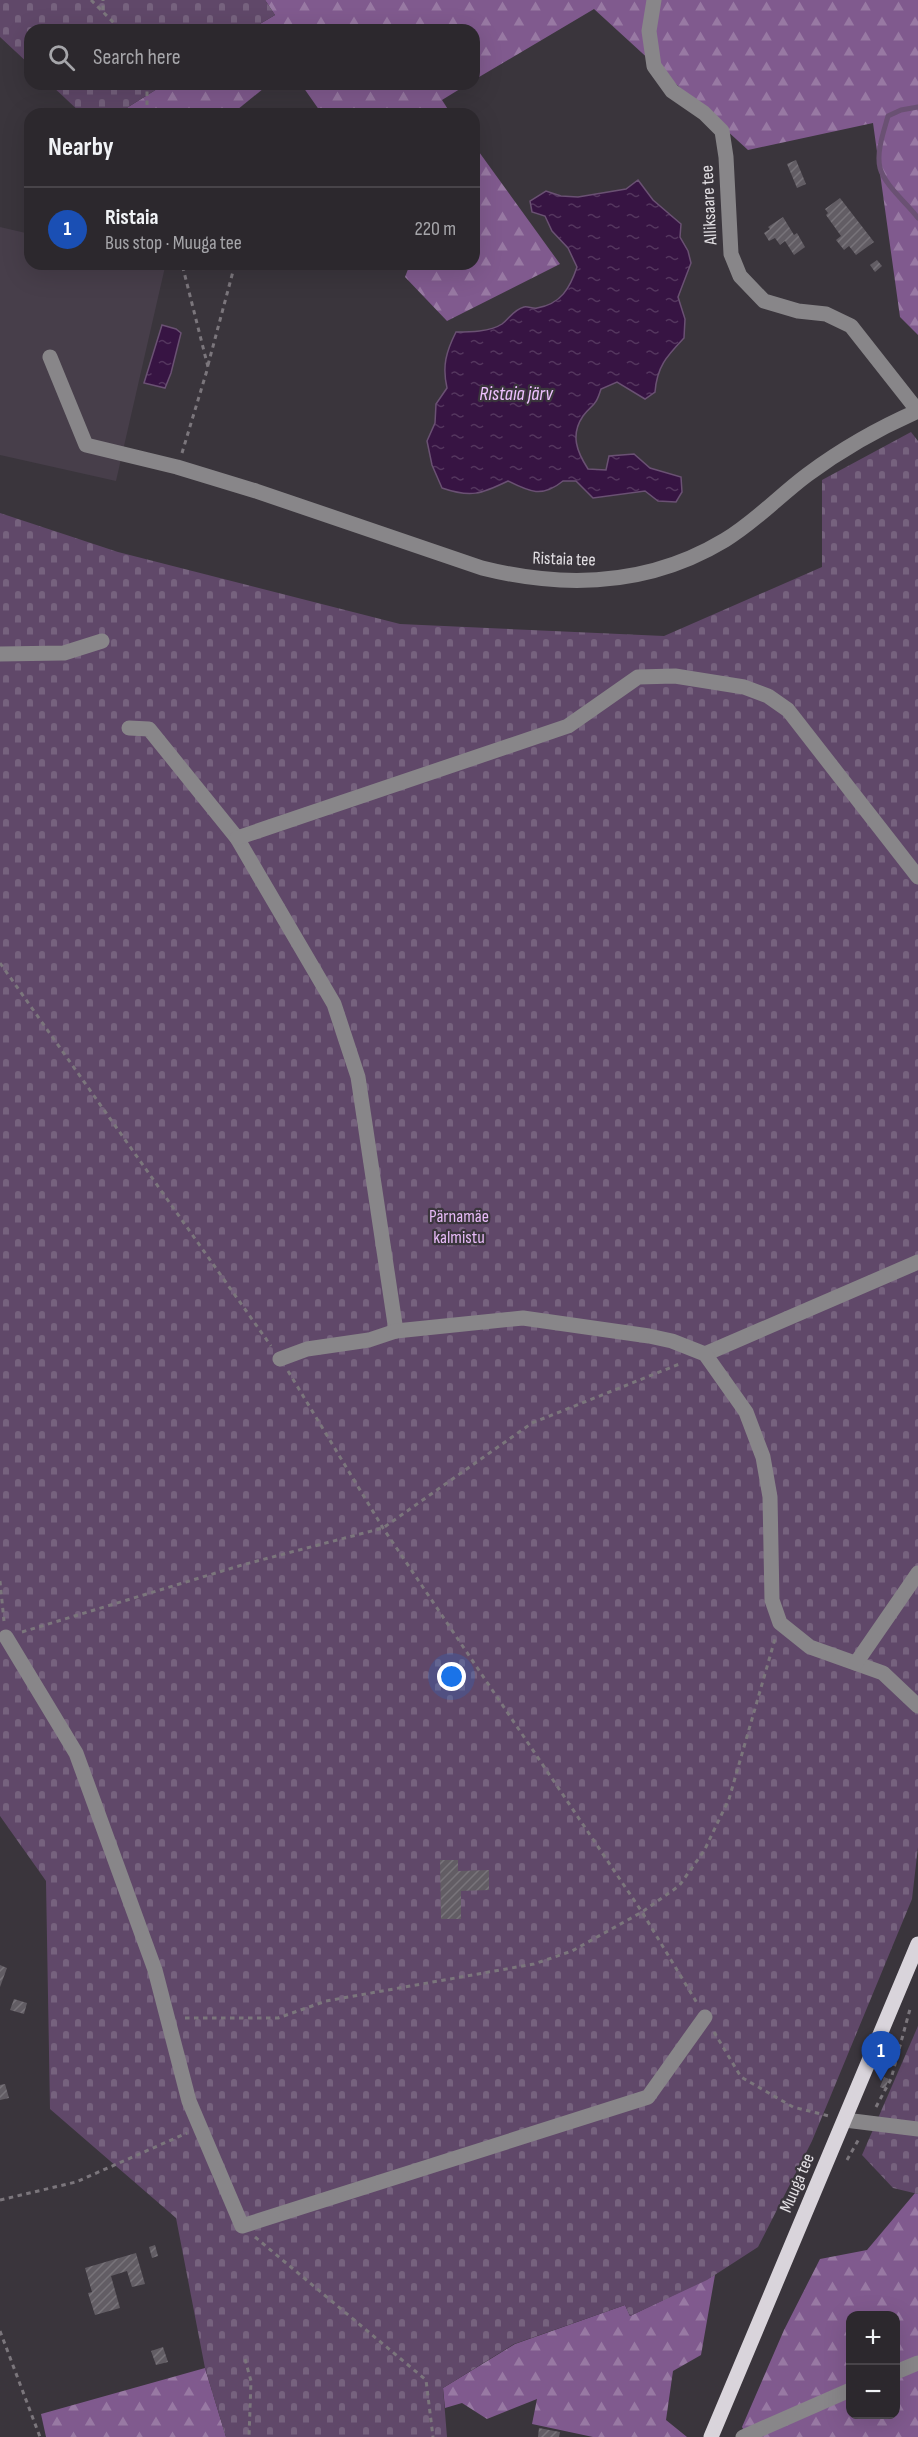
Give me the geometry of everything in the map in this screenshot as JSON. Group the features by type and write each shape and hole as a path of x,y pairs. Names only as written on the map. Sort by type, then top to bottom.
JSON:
{"main road":[{"name":"Muuga tee","path":"711,2437 918,1944"}],"street":[{"name":"Alliksaare tee","path":"654,0 649,31 654,66 672,91 704,113 722,131 726,157 731,254 740,276 764,301 798,311 826,314 851,326 918,411"},
{"name":"Ristaia tee","path":"50,357 86,445 177,467 482,568 532,579 578,582 616,579 643,573 699,554 748,524 807,476 849,446 918,411"},
{"path":"0,654 64,653 102,641"},
{"path":"237,838 568,726 638,677 675,676 744,687 768,696 788,710 918,876"},
{"path":"129,728 149,729 237,838 334,1004 358,1077 396,1331"},
{"path":"705,1354 918,1262"},
{"path":"280,1359 307,1349 369,1340 396,1331 523,1318 649,1336 672,1341 705,1354 746,1412 763,1457 770,1497 772,1600 780,1623 810,1647 883,1673 918,1706"},
{"path":"856,1663 918,1573"},
{"path":"6,1637 76,1753 155,1970 189,2102 242,2226 648,2097 705,2017"},
{"path":"845,2120 918,2129"},
{"path":"900,2370 918,2363"},
{"path":"743,2437 846,2392"}],"path":[{"path":"91,0 115,24"},
{"path":"103,11 104,0"},
{"path":"147,90 147,108"},
{"path":"184,270 208,367"},
{"path":"177,467 208,367 233,270"},
{"path":"0,963 280,1359 383,1528 642,1911 741,2077 793,2107 845,2120"},
{"path":"0,1581 6,1637 242,1565 383,1528 532,1423 705,1354"},
{"path":"168,2020 278,2018 326,2001 534,1964 572,1950 642,1911 679,1886 704,1851 719,1820 729,1799 780,1623"},
{"path":"0,2200 76,2182 200,2127"},
{"path":"242,2226 426,2380 433,2437"},
{"path":"0,2331 40,2437"},
{"path":"245,2359 251,2381 249,2437"}],"shaded area":[{"path":"0,227 24,233 24,270 164,270 116,481 0,455"}],"green space":[{"path":"0,0 265,0 275,15 260,24 24,24 24,59 0,37"},
{"path":"265,0 918,0 918,335 900,317 873,123 748,150 594,9 480,76 480,24 260,24 275,15"},
{"path":"56,90 155,90 127,108 76,108"},
{"path":"155,90 262,90 239,108 127,108"},
{"path":"305,90 458,90 442,100 447,108 318,108"},
{"path":"480,153 560,264 447,321 405,277 408,270 480,270"},
{"name":"Pärnamäe kalmistu","path":"911,432 918,441 918,1847 912,1899 812,2141 758,2247 707,2280 630,2316 625,2305 514,2344 443,2388 447,2437 226,2437 205,2368 176,2218 50,2109 46,1881 0,1816 0,513 118,552 400,624 664,636 822,567 822,480"},
{"path":"918,2026 918,2194 893,2188 862,2155"},
{"path":"915,2193 918,2194 918,2437 747,2437 742,2427 784,2330 820,2259 867,2250"},
{"path":"715,2275 701,2355 673,2371 666,2420 687,2437 593,2437 532,2424 537,2399 487,2419 462,2403 445,2408 443,2388 515,2344 625,2305 630,2316"},
{"path":"205,2368 226,2437 46,2437 41,2414"}],"water":[{"name":"Ristaia järv","path":"638,180 653,200 681,224 680,237 688,251 691,263 678,297 685,319 684,338 664,362 658,375 655,392 645,399 617,382 601,389 595,402 579,423 576,443 588,469 606,470 609,456 634,454 650,468 681,477 682,492 676,502 658,501 645,491 593,498 576,481 563,481 549,490 536,492 508,481 490,489 469,494 442,488 432,465 427,441 435,423 436,404 447,388 446,359 456,332 492,329 502,324 520,308 537,308 552,303 568,288 577,267 568,248 552,231 545,216 532,212 530,201 546,191 561,196 578,197 626,189"},
{"path":"162,325 181,333 165,388 144,383"}],"building":[{"path":"796,160 806,184 797,188 787,164"},
{"path":"840,198 874,242 856,255 849,246 844,250 836,240 841,236 826,215 828,213 825,209"},
{"path":"783,217 794,235 797,233 805,247 794,255 785,241 780,245 775,238 769,241 764,233 770,229 768,227"},
{"path":"877,260 882,266 875,272 870,265"},
{"path":"440,1860 458,1860 458,1871 489,1870 489,1890 461,1891 461,1919 441,1919"},
{"path":"0,1965 7,1968 0,1987"},
{"path":"14,1999 27,2003 24,2014 10,2010"},
{"path":"884,2077 889,2079 885,2089 880,2087"},
{"path":"5,2084 9,2098 0,2100 0,2085"},
{"path":"155,2245 158,2256 152,2258 149,2247"},
{"path":"136,2253 145,2284 132,2287 127,2271 111,2276 120,2308 95,2315 88,2293 92,2292 85,2268"},
{"path":"163,2347 168,2362 156,2365 151,2351"},
{"path":"539,2428 560,2432 559,2437 538,2437"}],"waterway":[{"path":"918,107 901,110 888,116 879,155 880,168 886,181 918,218"}],"place":[{"name":"Ristaia","path":"881,2081"}]}
